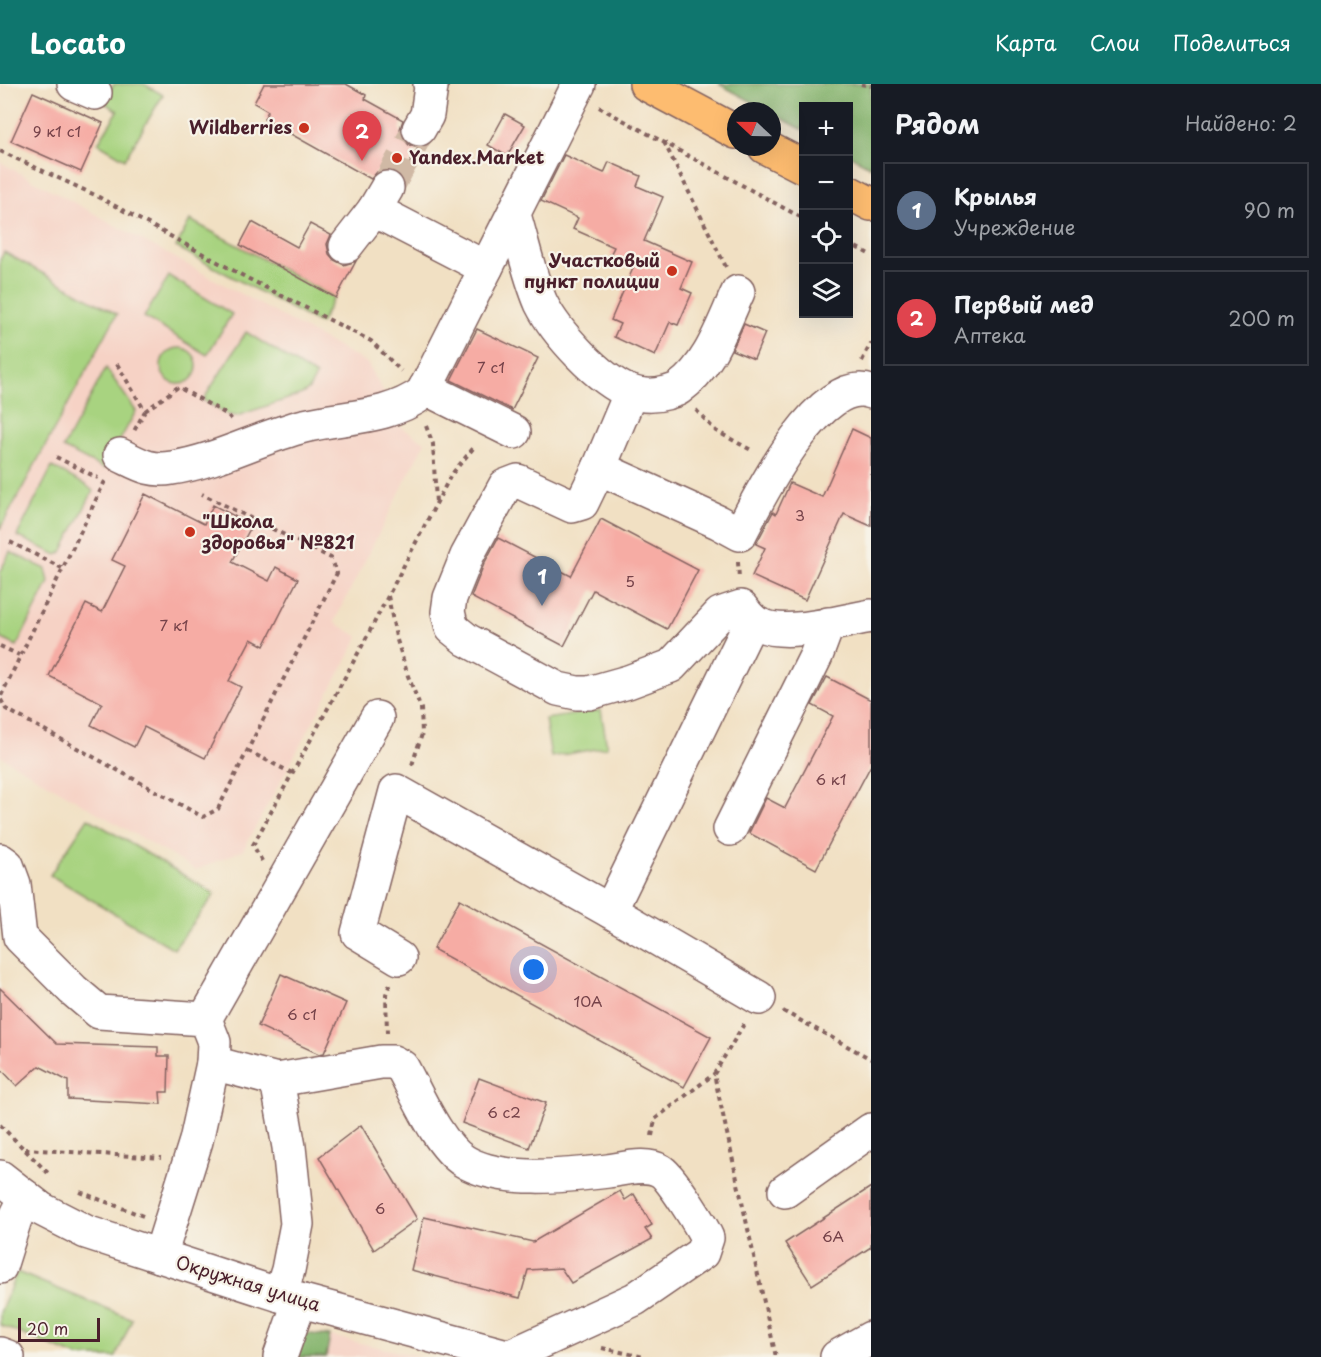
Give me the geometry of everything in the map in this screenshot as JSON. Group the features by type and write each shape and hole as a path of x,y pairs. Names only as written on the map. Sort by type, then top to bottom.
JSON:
{"main road":[{"path":"646,84 727,127"},
{"path":"781,155 799,164"},
{"path":"853,194 871,204"}],"street":[{"path":"419,129 427,115 430,84"},
{"path":"120,455 150,469 172,468 304,426 394,410 411,402 422,393 577,89"},
{"path":"346,246 380,199 486,268"},
{"path":"514,215 542,303 583,359 609,380 631,392 654,396 677,390 695,373 713,346 738,292"},
{"path":"599,468 740,534 779,464 799,434 824,408 845,392 866,390 871,392"},
{"path":"631,392 582,503 572,506 518,481 505,486 467,556 453,591 448,612 452,628 467,640 558,689 589,693 671,666 720,614 746,614 771,628 796,628 871,616"},
{"path":"422,393 505,427"},
{"path":"610,911 746,614"},
{"path":"730,829 816,656 828,624"},
{"path":"205,1019 376,718"},
{"path":"399,958 358,933 396,791 759,998"},
{"path":"0,860 7,865 14,884 20,937 99,1012 205,1019"},
{"path":"205,1019 214,1042 231,1073"},
{"path":"231,1073 277,1080 381,1062 393,1062 402,1067 442,1140 464,1160 490,1172 561,1176 648,1166 663,1171 701,1225 707,1238 702,1253 635,1299 509,1357"},
{"path":"160,1256 191,1160 231,1073"},
{"path":"277,1080 290,1147 297,1224 288,1270 290,1298 280,1357"},
{"path":"785,1191 871,1130"},
{"name":"Окружная улица","path":"0,1177 41,1209 86,1232 290,1298 509,1357"},
{"path":"0,1267 15,1219 26,1197"},
{"path":"837,1357 871,1338"},
{"path":"0,1354 8,1357"}],"path":[{"path":"861,84 871,86"},
{"path":"577,89 664,141 799,216"},
{"path":"664,141 738,292"},
{"path":"0,150 95,195 249,279 371,341 422,393 417,408 433,444 436,504"},
{"path":"853,245 871,255"},
{"path":"117,364 145,411"},
{"path":"120,455 145,411 178,387 228,415 241,447"},
{"path":"677,390 716,431 779,464"},
{"path":"253,845 451,475 505,427"},
{"path":"56,457 104,481 0,698 6,709 203,817 218,809 337,573 331,558 201,494"},
{"path":"740,534 738,566 746,614"},
{"path":"10,542 62,568"},
{"path":"388,596 396,637 421,708 422,734 403,795"},
{"path":"0,646 19,655"},
{"path":"248,751 292,773"},
{"path":"386,994 388,1042"},
{"path":"648,1166 655,1119 714,1074 759,998 871,1059"},
{"path":"714,1074 776,1357"},
{"path":"24,1149 191,1160"}],"shaded area":[{"name":"\"Школа здоровья\" №821","path":"0,162 367,363 394,410 382,415 425,442 334,622 359,637 243,850 196,870 0,756"},
{"path":"330,1336 421,1357 326,1357"}],"green space":[{"path":"114,84 144,84 163,95 125,159 98,143 118,111 103,102"},
{"path":"719,84 871,84 871,167 853,157 853,102 799,102 799,128 781,118 781,102 752,102"},
{"path":"190,220 334,297 320,324 176,247"},
{"path":"4,252 117,314 0,529 0,260"},
{"path":"169,276 232,314 207,355 144,317"},
{"path":"246,332 316,376 309,389 302,394 237,416 228,415 203,400"},
{"path":"179,348 192,353 197,366 192,379 179,384 166,379 161,366 166,353"},
{"path":"106,368 136,411 104,469 63,448"},
{"path":"52,467 93,491 62,552 57,555 17,536"},
{"path":"10,552 46,569 49,582 17,646 0,638 0,572"},
{"path":"601,710 607,747 551,757 545,719"},
{"path":"88,818 215,894 174,949 50,875"},
{"path":"17,1272 132,1319 116,1357 78,1357 0,1325 0,1313"},
{"path":"301,1333 330,1336 326,1357 293,1357"}],"building":[{"path":"264,84 346,84 366,95 365,99 403,120 400,129 403,138 409,145 418,148 402,177 387,169 377,172 371,179 264,119 268,111 254,103"},
{"path":"33,92 103,123 81,172 11,141"},
{"path":"505,114 525,125 507,156 488,145"},
{"path":"564,155 604,173 609,162 641,176 637,186 663,197 644,241 692,262 681,288 692,293 678,325 670,322 655,356 614,337 620,324 611,320 634,266 610,255 614,247 573,229 578,218 541,201"},
{"path":"252,222 297,247 310,224 331,235 327,244 329,254 334,260 344,265 356,261 336,298 240,245"},
{"path":"744,324 765,333 754,359 732,350"},
{"path":"477,329 538,358 512,410 451,380"},
{"path":"852,429 871,438 871,526 844,514 805,600 752,576 765,548 756,544 773,512 776,514 790,483 822,497"},
{"path":"145,494 204,524 213,505 252,525 232,562 269,581 276,567 298,579 264,646 251,639 229,681 241,687 205,758 144,727 134,747 91,725 102,703 49,676 86,604 102,612 125,566 112,560"},
{"path":"601,519 698,570 667,629 593,590 564,646 471,597 484,564 498,538 571,576"},
{"path":"827,677 871,700 871,765 816,869 749,833 766,798 785,808 833,716 812,705"},
{"path":"460,899 711,1037 684,1087 433,949"},
{"path":"281,974 346,1003 324,1053 319,1054 258,1026"},
{"path":"0,988 57,1044 158,1047 158,1056 169,1056 168,1092 160,1092 161,1104 68,1099 68,1081 39,1066 17,1086 0,1068"},
{"path":"479,1078 546,1103 529,1148 462,1123"},
{"path":"361,1125 417,1219 374,1250 319,1157"},
{"path":"871,1187 871,1247 812,1285 785,1243"},
{"path":"620,1191 625,1200 634,1194 652,1225 645,1229 652,1239 571,1283 561,1268 528,1270 520,1298 411,1270 424,1217 533,1242"}],"tunnel":[{"path":"387,188 419,129"}],"place":[{"name":"Wildberries","path":"304,128"},
{"name":"Yandex.Market","path":"397,158"},
{"name":"Первый мед","path":"362,161"},
{"name":"Участковый пункт полиции","path":"672,271"},
{"name":"\"Школа здоровья\" №821","path":"190,532"},
{"name":"Крылья","path":"542,606"}]}
